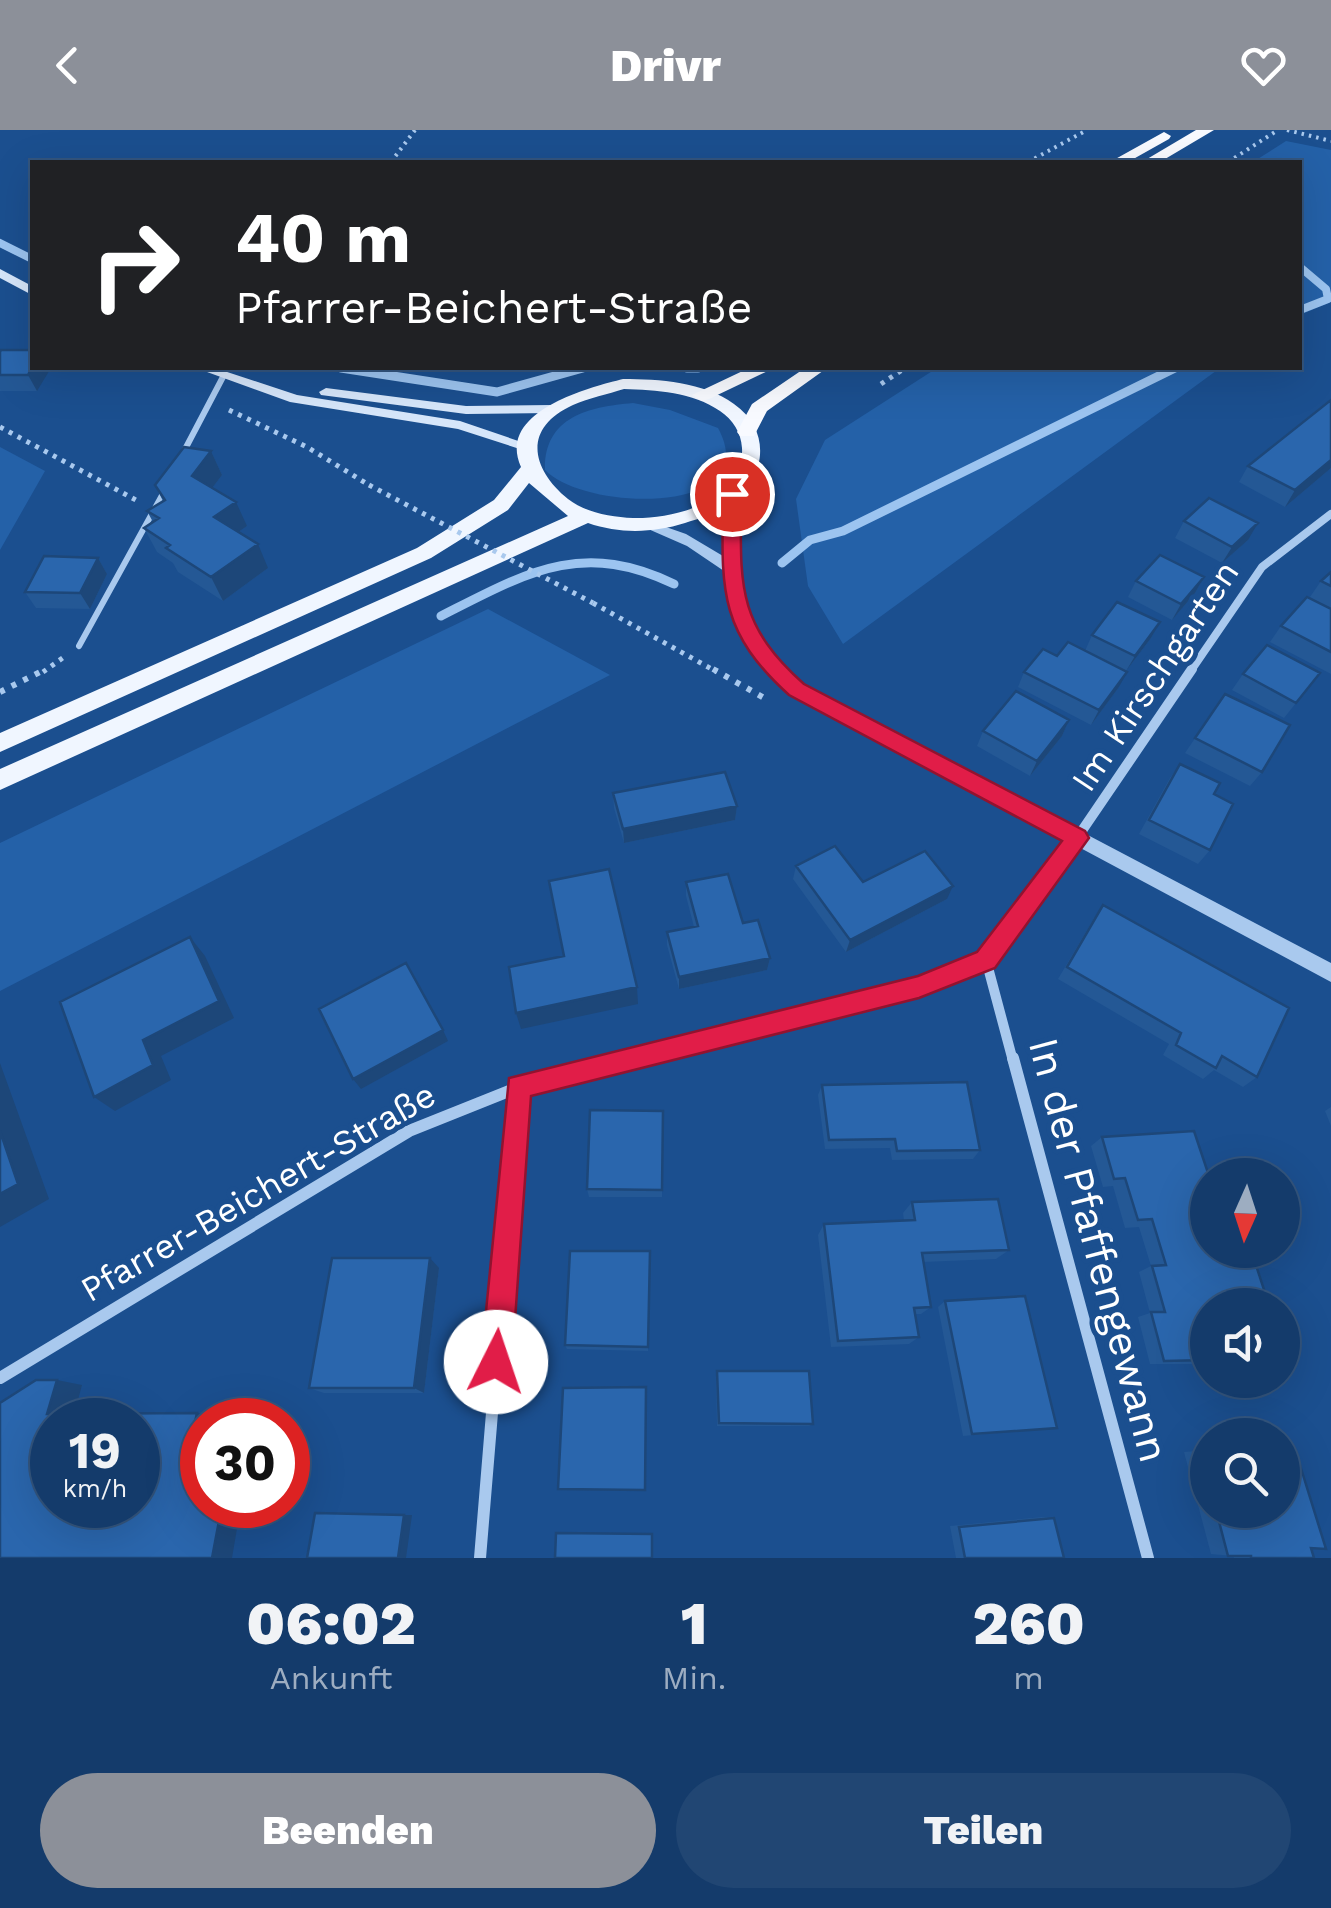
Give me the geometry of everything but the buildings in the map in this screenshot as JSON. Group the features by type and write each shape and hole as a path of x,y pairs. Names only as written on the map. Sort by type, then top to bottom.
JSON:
{"highway":[{"path":"1099,160 1143,130"},
{"path":"1122,160 1174,130"},
{"path":"1154,160 1207,130"},
{"path":"702,394 759,370"},
{"path":"747,432 759,408 814,370"}],"main road":[{"path":"0,273 30,290"},
{"path":"208,370 295,399 460,425 526,446"},
{"path":"224,375 428,407 552,409"},
{"path":"623,384 677,387 702,394 736,417 747,432 751,464 732,494 686,519 646,525 583,517 547,497 528,471 526,446 540,420 552,409 585,393 623,384"},
{"path":"0,743 424,554 500,505 528,471"},
{"path":"0,780 583,517"}],"street":[{"path":"732,494 732,570 738,612 749,638 796,690 1331,973"},
{"name":"Im Kirschgarten","path":"1077,838 1262,568 1331,514"},
{"path":"646,525 675,532 705,548 732,570"},
{"path":"986,960 1077,838"},
{"name":"Pfarrer-Beichert-Straße","path":"0,1378 409,1132 519,1087 919,987 986,960"},
{"name":"In der Pfaffengewann","path":"986,960 1148,1558"},
{"path":"480,1558 519,1087"}],"lane":[{"path":"178,463 224,375"},
{"path":"79,646 170,478"}],"path":[{"path":"392,160 414,130"},
{"path":"1032,160 1087,130"},
{"path":"1231,160 1278,130"},
{"path":"1288,130 1331,141"},
{"path":"881,384 902,370"},
{"path":"209,400 307,447 369,485 593,603"},
{"path":"0,427 81,474 155,510"},
{"path":"0,692 31,680 79,646"}],"shaded area":[{"path":"1286,141 1331,150 1331,302 1302,314 1302,160 1256,160"},
{"path":"934,370 1217,370 843,644 808,586 796,499 825,440"},
{"path":"633,403 670,410 718,428 726,457 717,478 695,491 664,498 630,498 596,494 566,484 545,470 552,438 572,418 600,408"},
{"path":"0,447 45,471 0,550"},
{"path":"488,609 610,675 0,991 0,843"}],"waterway":[{"path":"0,243 30,258"},
{"path":"1302,269 1326,289 1328,299 1302,309"},
{"path":"354,370 497,392 576,370"},
{"path":"782,563 810,540 843,531 1171,370"},
{"path":"441,616 528,575 582,563 641,571 674,584"}],"route":[{"path":"496,1362 519,1087 919,987 986,960 1077,838 796,690 777,672 749,638 738,612 732,570 732,494"}]}
